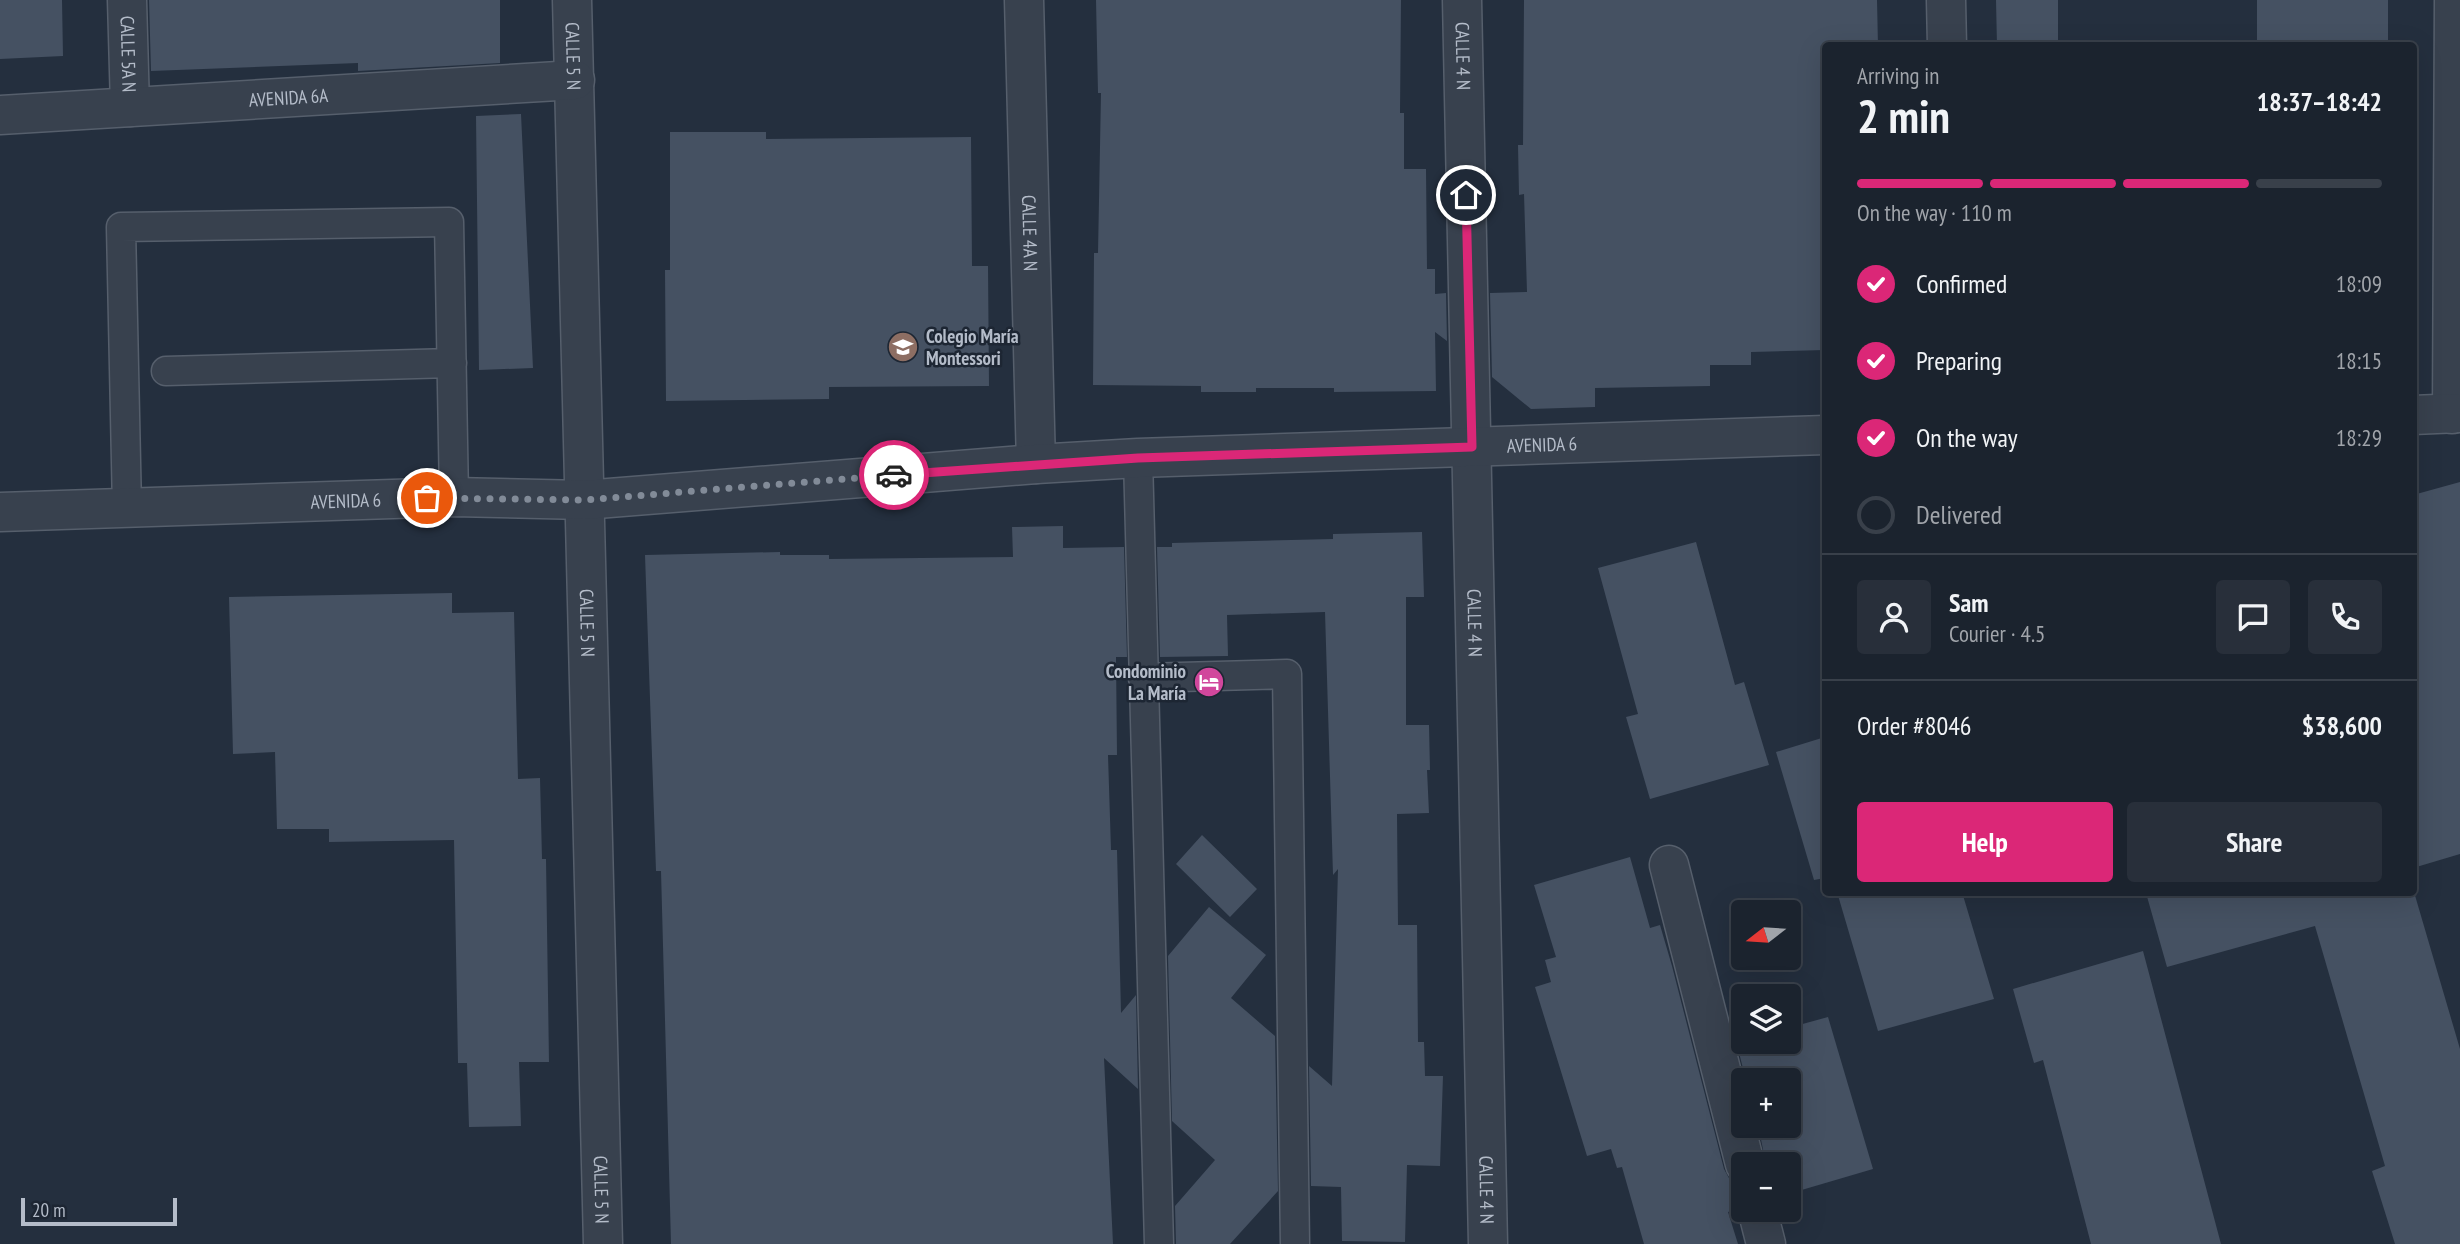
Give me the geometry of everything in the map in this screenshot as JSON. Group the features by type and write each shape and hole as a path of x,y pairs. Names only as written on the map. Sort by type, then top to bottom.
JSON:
{"street":[{"name":"CALLE 5A N","path":"127,0 130,107"},
{"name":"CALLE 5 N","path":"572,0 603,1244"},
{"name":"CALLE 4A N","path":"1024,0 1035,464"},
{"name":"CALLE 4 N","path":"1462,0 1488,1244"},
{"path":"1946,0 1947,42"},
{"path":"2417,415 2456,413 2454,0"},
{"name":"AVENIDA 6A","path":"0,115 575,80"},
{"name":"AVENIDA 6","path":"0,512 454,497 584,500 1138,458 1822,435"},
{"path":"1669,864 1742,1152"},
{"path":"1760,1222 1766,1244"}],"lane":[{"path":"127,509 121,227 449,222 454,497"},
{"path":"166,370 452,363"},
{"path":"1138,458 1158,1244"},
{"path":"1143,678 1286,674 1295,1244"}],"building":[{"path":"0,0 62,0 63,56 0,59"},
{"path":"149,0 500,0 500,63 358,71 358,63 151,71"},
{"path":"1096,0 1401,0 1400,113 1404,113 1404,169 1426,169 1427,269 1435,269 1435,294 1446,293 1447,341 1435,332 1436,391 1334,392 1334,388 1256,388 1256,392 1201,392 1201,386 1093,385 1094,253 1098,253 1101,93 1098,93"},
{"path":"1524,0 1877,0 1878,42 1822,42 1822,350 1751,352 1751,365 1710,365 1710,386 1595,388 1595,407 1531,409 1492,377 1490,293 1527,292 1524,194 1519,195 1518,145 1523,145"},
{"path":"1996,0 2058,0 2058,42 1997,42"},
{"path":"2257,0 2388,0 2388,42 2257,42"},
{"path":"521,114 533,368 479,370 476,116"},
{"path":"670,132 766,132 766,139 971,137 972,266 988,266 989,386 829,387 829,399 666,401 665,270 670,270"},
{"path":"2460,482 2460,854 2417,867 2417,494"},
{"path":"1063,526 1063,548 1124,547 1127,657 1116,657 1117,755 1108,755 1111,850 1117,850 1121,1013 1136,995 1138,1089 1104,1058 1113,1244 671,1244 661,871 656,871 645,555 780,552 780,555 829,555 829,559 1013,557 1012,527"},
{"path":"1422,532 1424,597 1406,597 1406,725 1429,725 1429,813 1397,814 1398,925 1417,925 1418,1042 1424,1042 1425,1076 1443,1076 1440,1166 1407,1165 1405,1242 1342,1241 1341,1187 1311,1186 1309,1066 1332,1086 1338,869 1333,875 1325,612 1227,615 1228,656 1160,657 1157,547 1172,547 1172,543 1333,539 1333,534"},
{"path":"1696,542 1735,685 1744,682 1769,765 1650,799 1626,717 1638,714 1598,568"},
{"path":"452,593 452,613 514,612 518,779 540,778 542,859 546,859 549,1062 519,1062 521,1126 469,1127 467,1063 458,1063 454,840 329,842 329,829 277,829 275,752 233,754 229,597"},
{"path":"1822,738 1822,879 1814,880 1776,752"},
{"path":"1202,835 1257,889 1230,917 1176,864"},
{"path":"1630,857 1650,928 1660,925 1672,966 1724,1169 1731,1180 1731,1211 1728,1212 1738,1244 1644,1244 1622,1167 1617,1168 1611,1149 1587,1156 1535,987 1551,982 1545,960 1556,957 1534,885"},
{"path":"1838,896 1963,896 1994,999 1878,1031"},
{"path":"2147,896 2415,896 2460,1049 2460,1244 2395,1244 2372,1171 2385,1166 2315,926 2167,967"},
{"path":"1209,907 1266,955 1231,998 1275,1036 1278,1191 1230,1244 1176,1244 1175,1206 1215,1160 1172,1121 1168,956"},
{"path":"2143,951 2221,1244 2091,1244 2043,1060 2034,1063 2013,989"},
{"path":"1828,1017 1873,1169 1801,1190 1801,1152 1764,1152 1761,1138 1801,1138 1801,1068 1743,1068 1739,1054 1801,1054 1801,1024"}],"way so far":[{"path":"427,498 584,500 894,475"}],"place":[{"name":"Colegio María Montessori","path":"903,347"},
{"name":"Condominio La María","path":"1209,682"}],"route":[{"path":"894,475 1138,458 1472,447 1466,195"}]}
